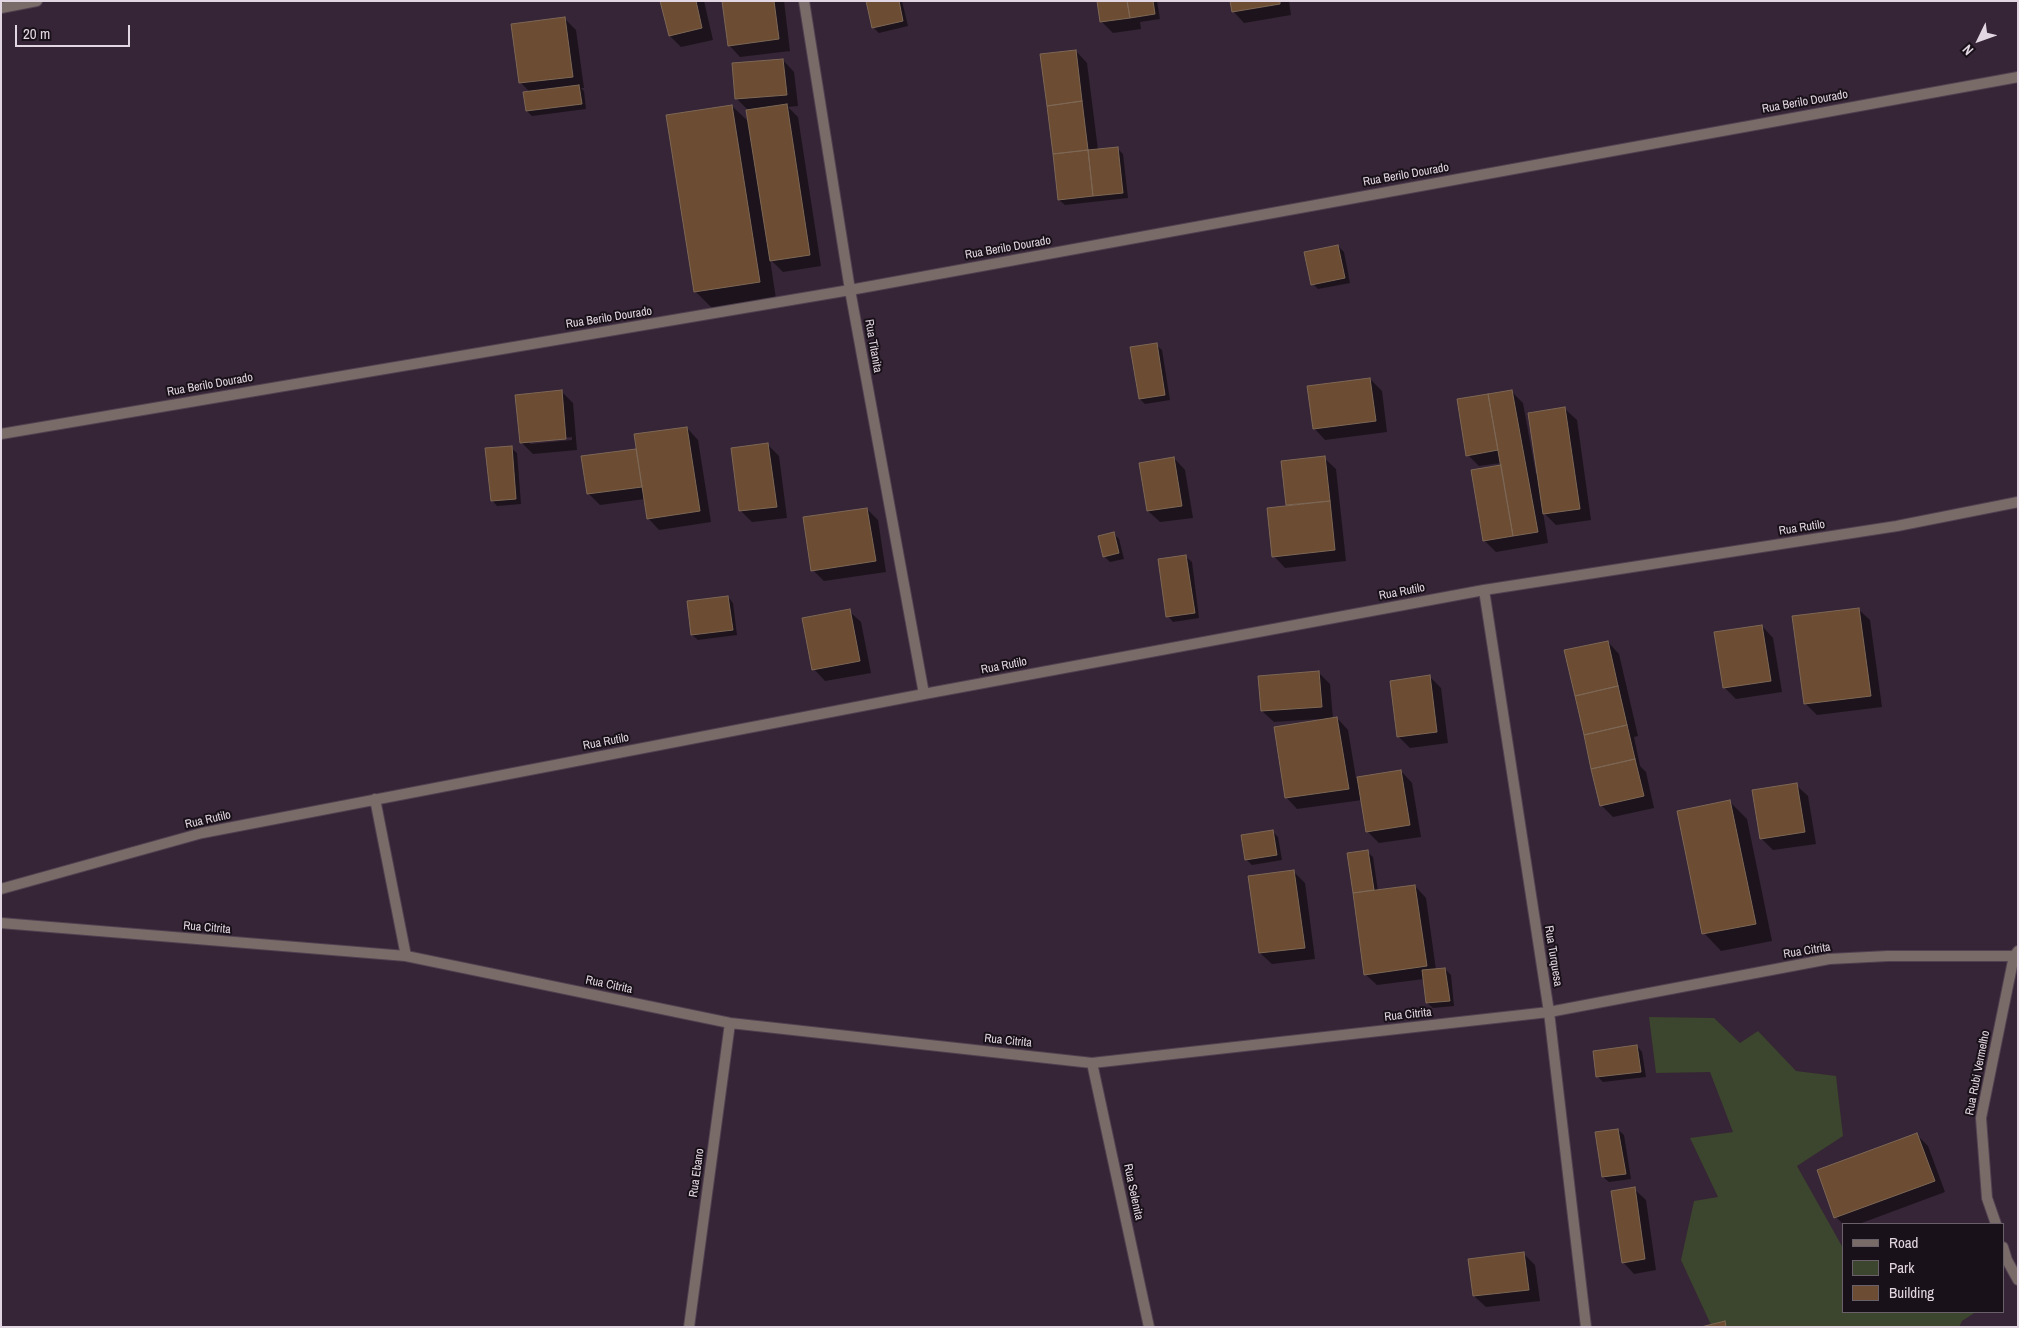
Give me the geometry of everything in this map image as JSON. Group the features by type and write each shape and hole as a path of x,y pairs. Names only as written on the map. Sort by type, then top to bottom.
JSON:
{"street":[{"path":"1,8 37,1"},
{"name":"Rua Titanita","path":"804,1 850,290 924,694"},
{"name":"Rua Berilo Dourado","path":"1,434 850,290 2018,77"},
{"name":"Rua Rutilo","path":"1,889 202,833 375,799 924,694 1484,590 1897,526 2018,502"},
{"name":"Rua Turquesa","path":"1484,590 1548,1012 1586,1327"},
{"path":"375,799 406,956"},
{"name":"Rua Citrita","path":"1,923 406,956 730,1023 1092,1062 1548,1012 1829,959 2016,954"},
{"name":"Rua Rubi Vermelho","path":"1996,1223 1988,1198 1981,1118 2016,954"},
{"name":"Rua Ebano","path":"689,1327 730,1023"},
{"name":"Rua Selenita","path":"1092,1062 1149,1327"},
{"path":"2004,1250 2018,1280"}],"green space":[{"path":"1649,1017 1714,1018 1740,1043 1758,1031 1796,1071 1836,1076 1843,1136 1797,1166 1842,1246 1842,1313 1974,1313 1962,1321 1959,1327 1712,1327 1681,1260 1694,1201 1718,1197 1690,1138 1733,1132 1710,1072 1656,1073"}],"building":[{"path":"660,1 696,1 702,28 669,36"},
{"path":"722,1 774,1 779,39 728,46"},
{"path":"866,1 899,1 903,21 872,28"},
{"path":"1097,1 1127,1 1130,18 1100,22"},
{"path":"1127,1 1153,1 1155,14 1130,18"},
{"path":"1230,1 1280,1 1280,4 1232,12"},
{"path":"565,17 573,77 519,83 511,24"},
{"path":"1076,50 1082,101 1047,106 1040,54"},
{"path":"783,59 787,95 735,99 732,63"},
{"path":"579,85 582,104 526,111 523,92"},
{"path":"1082,101 1088,150 1053,154 1047,106"},
{"path":"787,104 810,255 770,261 746,110"},
{"path":"732,105 760,282 694,292 666,115"},
{"path":"1118,147 1123,193 1093,196 1088,150"},
{"path":"1088,150 1093,196 1058,200 1053,154"},
{"path":"1338,245 1345,278 1311,285 1304,252"},
{"path":"1157,343 1165,395 1139,399 1130,347"},
{"path":"1370,378 1376,421 1313,429 1307,386"},
{"path":"562,390 566,439 520,443 515,395"},
{"path":"1512,390 1538,532 1513,536 1488,394"},
{"path":"1488,394 1498,450 1466,456 1457,399"},
{"path":"1565,407 1580,509 1543,514 1528,413"},
{"path":"687,427 700,511 647,519 634,434"},
{"path":"768,443 777,507 739,511 731,448"},
{"path":"512,446 516,499 491,501 485,448"},
{"path":"636,449 642,487 587,494 581,456"},
{"path":"1325,456 1330,501 1286,505 1281,461"},
{"path":"1174,457 1182,506 1147,511 1139,463"},
{"path":"1501,465 1513,536 1483,541 1471,470"},
{"path":"1330,501 1335,550 1272,557 1267,508"},
{"path":"867,508 876,561 811,571 803,517"},
{"path":"1114,532 1119,553 1103,557 1098,536"},
{"path":"1186,555 1195,613 1166,617 1158,559"},
{"path":"728,596 733,630 691,635 687,601"},
{"path":"1859,608 1871,696 1804,704 1792,616"},
{"path":"850,609 860,661 812,670 802,618"},
{"path":"1762,625 1771,681 1723,688 1714,632"},
{"path":"1608,641 1618,686 1575,696 1564,650"},
{"path":"1319,671 1322,707 1261,711 1258,676"},
{"path":"1430,675 1437,732 1397,737 1390,681"},
{"path":"1618,686 1627,725 1584,735 1575,696"},
{"path":"1337,717 1349,789 1285,798 1274,727"},
{"path":"1627,725 1635,759 1591,769 1584,735"},
{"path":"1635,759 1644,796 1600,806 1591,769"},
{"path":"1401,770 1410,825 1366,832 1357,777"},
{"path":"1797,783 1805,832 1760,839 1752,790"},
{"path":"1730,800 1756,924 1702,934 1677,811"},
{"path":"1273,830 1277,855 1245,860 1241,835"},
{"path":"1368,850 1374,890 1353,893 1347,853"},
{"path":"1294,870 1305,948 1259,953 1248,876"},
{"path":"1415,885 1427,966 1364,975 1353,893"},
{"path":"1445,968 1450,1001 1426,1003 1422,970"},
{"path":"1637,1045 1641,1072 1596,1077 1593,1051"},
{"path":"1618,1129 1626,1174 1602,1177 1595,1132"},
{"path":"1917,1133 1935,1181 1834,1218 1817,1170"},
{"path":"1635,1187 1645,1259 1622,1263 1611,1191"},
{"path":"1524,1252 1529,1290 1473,1296 1468,1259"},
{"path":"1725,1321 1726,1327 1701,1327"}]}
